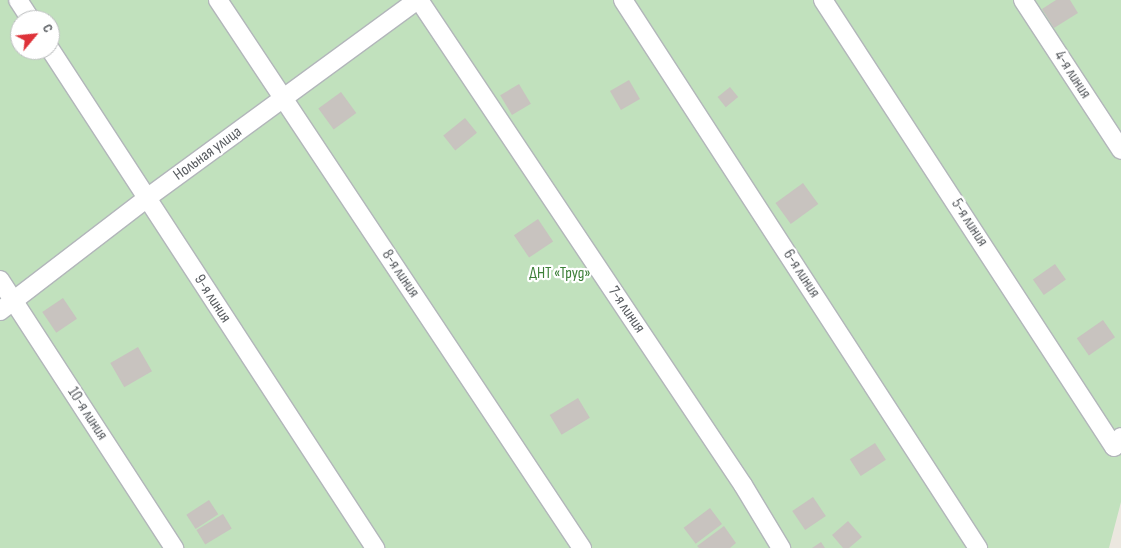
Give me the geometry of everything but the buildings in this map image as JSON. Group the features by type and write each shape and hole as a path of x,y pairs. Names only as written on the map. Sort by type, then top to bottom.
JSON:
{"street":[{"name":"8-я линия","path":"218,0 582,548"},
{"name":"Нольная улица","path":"0,311 147,198 419,0"},
{"name":"7-я линия","path":"419,0 743,485 780,548"},
{"name":"6-я линия","path":"623,0 978,548"},
{"name":"5-я линия","path":"823,0 1117,442"},
{"name":"4-я линия","path":"1023,0 1121,150"},
{"name":"9-я линия","path":"57,60 375,548"},
{"name":"10-я линия","path":"0,280 174,548"}],"green space":[{"name":"ДНТ «Труд»","path":"0,0 1121,0 1121,502 1109,548 0,548"}]}
